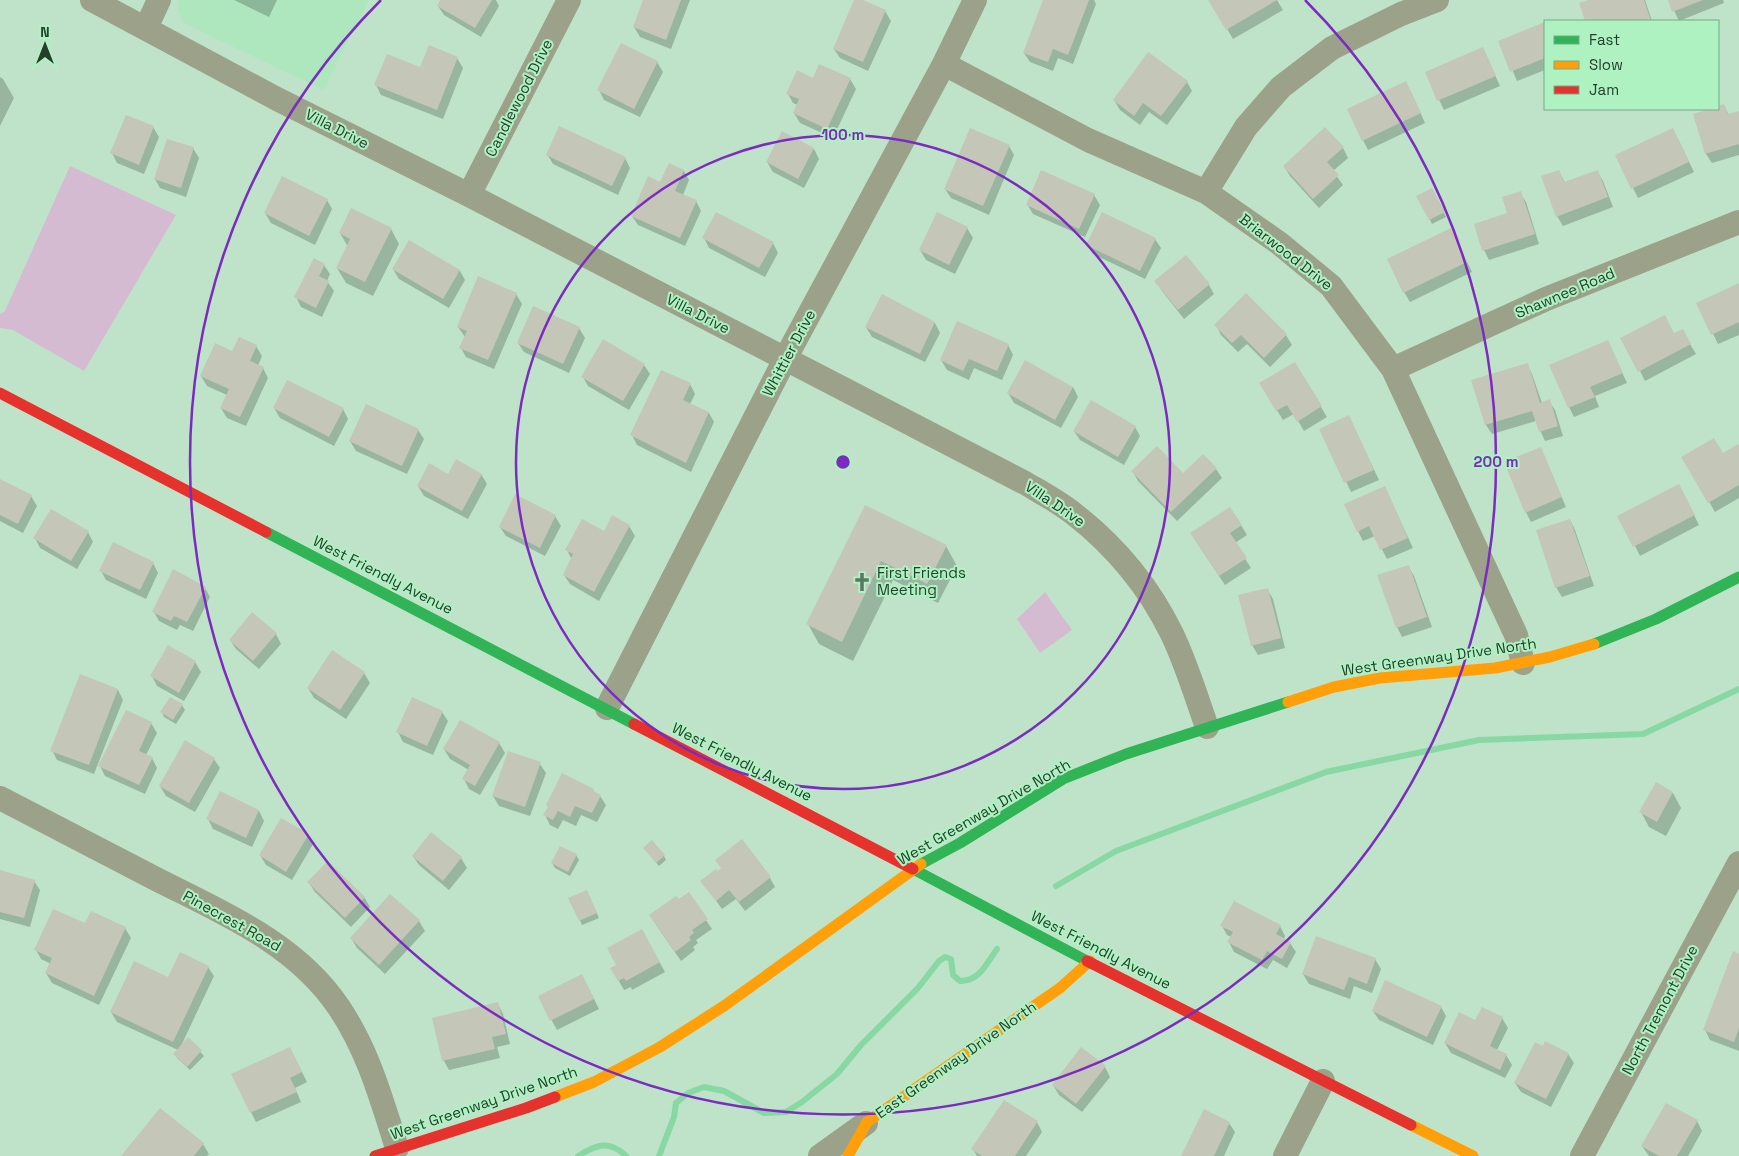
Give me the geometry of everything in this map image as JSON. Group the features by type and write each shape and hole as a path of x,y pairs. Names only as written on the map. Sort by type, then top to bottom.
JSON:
{"street":[{"name":"Villa Drive","path":"92,0 276,99 469,195 1026,483 1072,513 1098,534 1143,584 1172,635 1207,727"},
{"path":"146,28 159,0"},
{"name":"Candlewood Drive","path":"469,195 569,0"},
{"name":"Whittier Drive","path":"607,708 785,359 944,64 975,0"},
{"path":"1206,192 1246,127 1281,87 1332,48 1401,14 1437,0"},
{"name":"Briarwood Drive","path":"944,64 1088,140 1206,192 1278,243 1331,286 1393,369 1498,594 1516,635 1523,663"},
{"name":"Shawnee Road","path":"1393,369 1546,299 1739,222"},
{"name":"West Friendly Avenue","path":"0,393 1090,961 1473,1156"},
{"name":"West Greenway Drive North","path":"375,1156 526,1108 594,1082 660,1047 724,1006 914,868 960,843 1063,779 1126,754 1343,685 1380,678 1495,668 1579,649 1656,619 1739,577"},
{"name":"Pinecrest Road","path":"0,798 250,927 289,953 326,990 358,1038 372,1070 398,1148"},
{"name":"North Tremont Drive","path":"1582,1156 1736,876"},
{"name":"East Greenway Drive North","path":"820,1156 1060,988 1090,961"},
{"path":"1285,1156 1323,1081"},
{"path":"848,1156 867,1122"}],"shaded area":[{"path":"179,0 369,0 323,90 184,23 178,10"},
{"path":"70,166 176,215 84,371 13,330 0,328 0,314 5,311"},
{"path":"1045,592 1072,630 1040,653 1017,619"}],"building":[{"path":"440,0 492,0 475,28 437,6"},
{"path":"643,0 681,0 666,40 633,27"},
{"path":"854,0 863,0 886,10 863,62 833,49"},
{"path":"1043,0 1089,0 1068,55 1053,49 1048,62 1023,53"},
{"path":"1208,0 1277,0 1226,30"},
{"path":"1588,0 1644,0 1651,20 1585,20 1579,3"},
{"path":"1668,0 1703,0 1672,12"},
{"path":"1544,22 1544,58 1510,72 1498,41"},
{"path":"621,43 658,61 634,109 597,90"},
{"path":"429,45 458,57 437,110 374,85 387,54 420,67"},
{"path":"1483,47 1496,76 1437,101 1425,72"},
{"path":"1148,52 1188,81 1161,116 1143,103 1134,116 1113,100"},
{"path":"819,64 851,78 827,129 793,113 799,99 786,94 797,70 813,78"},
{"path":"1406,81 1421,113 1362,141 1347,109"},
{"path":"1724,104 1728,114 1739,111 1739,144 1705,154 1693,114 1706,110 1719,110 1719,106"},
{"path":"126,115 154,126 139,165 110,153"},
{"path":"559,126 626,157 612,186 546,155"},
{"path":"1325,127 1344,147 1327,162 1339,175 1313,199 1283,166"},
{"path":"970,128 1010,145 983,206 944,189"},
{"path":"1673,128 1689,162 1631,189 1615,155"},
{"path":"782,131 814,148 798,179 766,162"},
{"path":"167,139 194,147 181,188 154,179"},
{"path":"669,163 684,170 675,191 697,200 680,238 631,216 648,176 660,182"},
{"path":"1041,170 1095,194 1079,229 1026,205"},
{"path":"1559,170 1564,182 1598,170 1608,197 1556,217 1541,176"},
{"path":"282,176 328,199 309,236 264,213"},
{"path":"1432,188 1445,212 1429,220 1416,196"},
{"path":"1521,191 1535,234 1482,251 1474,224 1507,213 1502,197"},
{"path":"351,208 392,228 365,282 336,268 350,239 339,233"},
{"path":"716,212 774,242 759,268 702,238"},
{"path":"937,212 968,227 949,265 919,250"},
{"path":"1102,212 1156,238 1140,271 1086,245"},
{"path":"1451,228 1467,262 1403,293 1387,259"},
{"path":"409,240 460,270 443,299 392,269"},
{"path":"1186,255 1210,284 1178,310 1154,281"},
{"path":"314,258 325,264 319,276 329,281 316,308 294,297"},
{"path":"478,276 517,293 488,360 459,348 467,331 457,327"},
{"path":"1739,283 1739,322 1711,335 1696,303"},
{"path":"1246,293 1287,334 1264,358 1241,335 1232,343 1214,325"},
{"path":"882,294 935,322 920,354 865,327"},
{"path":"533,306 580,327 563,364 517,343"},
{"path":"1665,315 1674,333 1683,329 1691,344 1638,372 1620,338"},
{"path":"957,321 1009,344 997,371 969,359 963,371 940,360"},
{"path":"239,337 257,345 250,361 264,367 240,417 220,408 229,389 200,376 215,343 232,351"},
{"path":"603,339 645,364 623,401 581,377"},
{"path":"1608,340 1623,373 1590,387 1595,397 1568,408 1549,365"},
{"path":"1025,360 1073,387 1055,420 1007,393"},
{"path":"1295,362 1322,406 1297,422 1287,405 1276,411 1259,383"},
{"path":"1528,363 1540,403 1550,399 1558,426 1539,432 1532,411 1485,425 1471,380"},
{"path":"661,370 691,383 683,400 709,412 686,463 630,435"},
{"path":"287,380 344,408 329,437 273,408"},
{"path":"1091,400 1136,426 1118,457 1073,431"},
{"path":"366,404 419,429 402,466 349,441"},
{"path":"1349,415 1374,470 1344,483 1319,429"},
{"path":"1714,438 1723,453 1739,445 1739,485 1708,503 1681,457"},
{"path":"1157,446 1183,473 1203,454 1217,468 1171,512 1131,471"},
{"path":"1541,447 1562,497 1525,513 1504,462"},
{"path":"456,459 482,474 462,511 417,486 429,463 448,474"},
{"path":"0,479 32,495 18,524 0,515"},
{"path":"1679,484 1695,515 1633,547 1617,516"},
{"path":"1385,486 1408,538 1380,550 1369,526 1357,532 1344,504"},
{"path":"515,494 556,515 540,548 499,527"},
{"path":"865,505 947,545 927,584 881,561 842,642 806,624"},
{"path":"1230,507 1242,525 1230,533 1247,558 1219,576 1190,533"},
{"path":"51,509 89,531 71,561 33,538"},
{"path":"612,515 630,525 594,592 563,575 573,554 565,550 582,519 604,531"},
{"path":"1570,519 1590,576 1555,588 1536,530"},
{"path":"113,542 154,562 140,590 99,571"},
{"path":"1409,565 1427,617 1396,628 1377,575"},
{"path":"173,569 206,587 187,622 174,616 171,621 152,612"},
{"path":"1268,588 1281,638 1251,646 1238,595"},
{"path":"252,612 277,633 253,661 229,640"},
{"path":"168,645 196,661 179,693 150,676"},
{"path":"332,650 365,672 340,710 307,688"},
{"path":"80,674 118,689 89,765 50,751"},
{"path":"170,697 183,704 173,720 160,712"},
{"path":"412,697 443,711 427,746 396,732"},
{"path":"126,710 152,722 139,751 153,757 139,785 98,766"},
{"path":"460,720 500,742 475,786 462,779 470,765 443,749"},
{"path":"185,740 215,758 189,803 159,786"},
{"path":"508,751 541,762 525,807 492,796"},
{"path":"562,773 594,789 593,791 601,795 592,813 575,806 570,817 558,811 553,820 543,815"},
{"path":"1656,782 1673,792 1657,822 1639,812"},
{"path":"220,791 259,810 246,838 206,819"},
{"path":"281,818 309,834 286,872 259,855"},
{"path":"431,832 462,857 443,881 412,856"},
{"path":"742,839 771,877 739,902 729,890 716,901 700,881 716,869 718,871 721,868 715,860"},
{"path":"652,840 665,855 656,863 643,848"},
{"path":"560,846 577,854 568,872 551,863"},
{"path":"328,861 365,897 345,918 307,882"},
{"path":"0,870 35,880 24,918 0,912"},
{"path":"587,890 597,913 579,921 568,898"},
{"path":"689,892 708,919 692,930 694,933 689,937 691,940 675,952 649,915 676,896 679,899"},
{"path":"390,894 420,920 379,965 350,938"},
{"path":"1234,901 1281,925 1276,934 1291,942 1282,959 1267,951 1262,960 1227,942 1233,932 1220,926"},
{"path":"53,909 85,923 91,911 126,927 94,996 45,973 52,958 34,950"},
{"path":"642,929 660,962 626,981 624,978 618,981 610,968 616,965 607,948"},
{"path":"1316,936 1376,958 1367,984 1349,977 1344,990 1302,974"},
{"path":"1733,951 1739,954 1739,1028 1734,1042 1703,1030"},
{"path":"180,952 209,966 173,1042 110,1012 134,961 168,977"},
{"path":"582,974 594,999 550,1021 538,996"},
{"path":"1385,980 1442,1006 1427,1037 1372,1011"},
{"path":"498,1002 506,1034 492,1037 495,1049 442,1061 432,1018"},
{"path":"1482,1007 1503,1017 1490,1046 1507,1054 1500,1070 1444,1043 1459,1012 1475,1020"},
{"path":"188,1037 202,1050 187,1067 173,1054"},
{"path":"1545,1041 1569,1053 1546,1099 1514,1083 1535,1042 1543,1046"},
{"path":"290,1047 302,1072 290,1078 297,1092 250,1113 231,1074"},
{"path":"1081,1047 1106,1066 1076,1104 1052,1085"},
{"path":"1004,1100 1038,1121 1015,1156 982,1156 971,1149"},
{"path":"1666,1103 1698,1120 1677,1156 1659,1156 1641,1146"},
{"path":"160,1108 204,1143 194,1156 121,1156"},
{"path":"1204,1109 1230,1122 1214,1156 1181,1156"}],"waterway":[{"path":"1056,886 1116,851 1326,772 1479,740 1643,734 1739,689"},
{"path":"659,1156 674,1117 676,1103 688,1093 704,1087 724,1091 764,1113 786,1112 802,1102 837,1074 861,1045 918,988 939,961 945,957 951,959 953,975 960,981 967,980 982,971 997,949"},
{"path":"578,1156 602,1146 614,1147 626,1156"}],"traffic: fast":[{"path":"266,532 634,724"},
{"path":"1594,644 1656,619 1739,577"},
{"path":"921,864 960,843 1063,779 1126,754 1288,702"},
{"path":"913,869 1087,961"}],"traffic: slow":[{"path":"1288,702 1334,687 1380,678 1495,668 1550,657 1594,644"},
{"path":"555,1097 594,1082 660,1047 724,1006 921,864"},
{"path":"848,1156 867,1122 1060,988 1090,961"},
{"path":"1411,1125 1473,1156"}],"traffic: jam":[{"path":"0,393 266,532"},
{"path":"634,724 913,869"},
{"path":"1087,961 1411,1125"},
{"path":"375,1156 555,1097"}],"place":[{"name":"First Friends Meeting","path":"862,582"}]}
